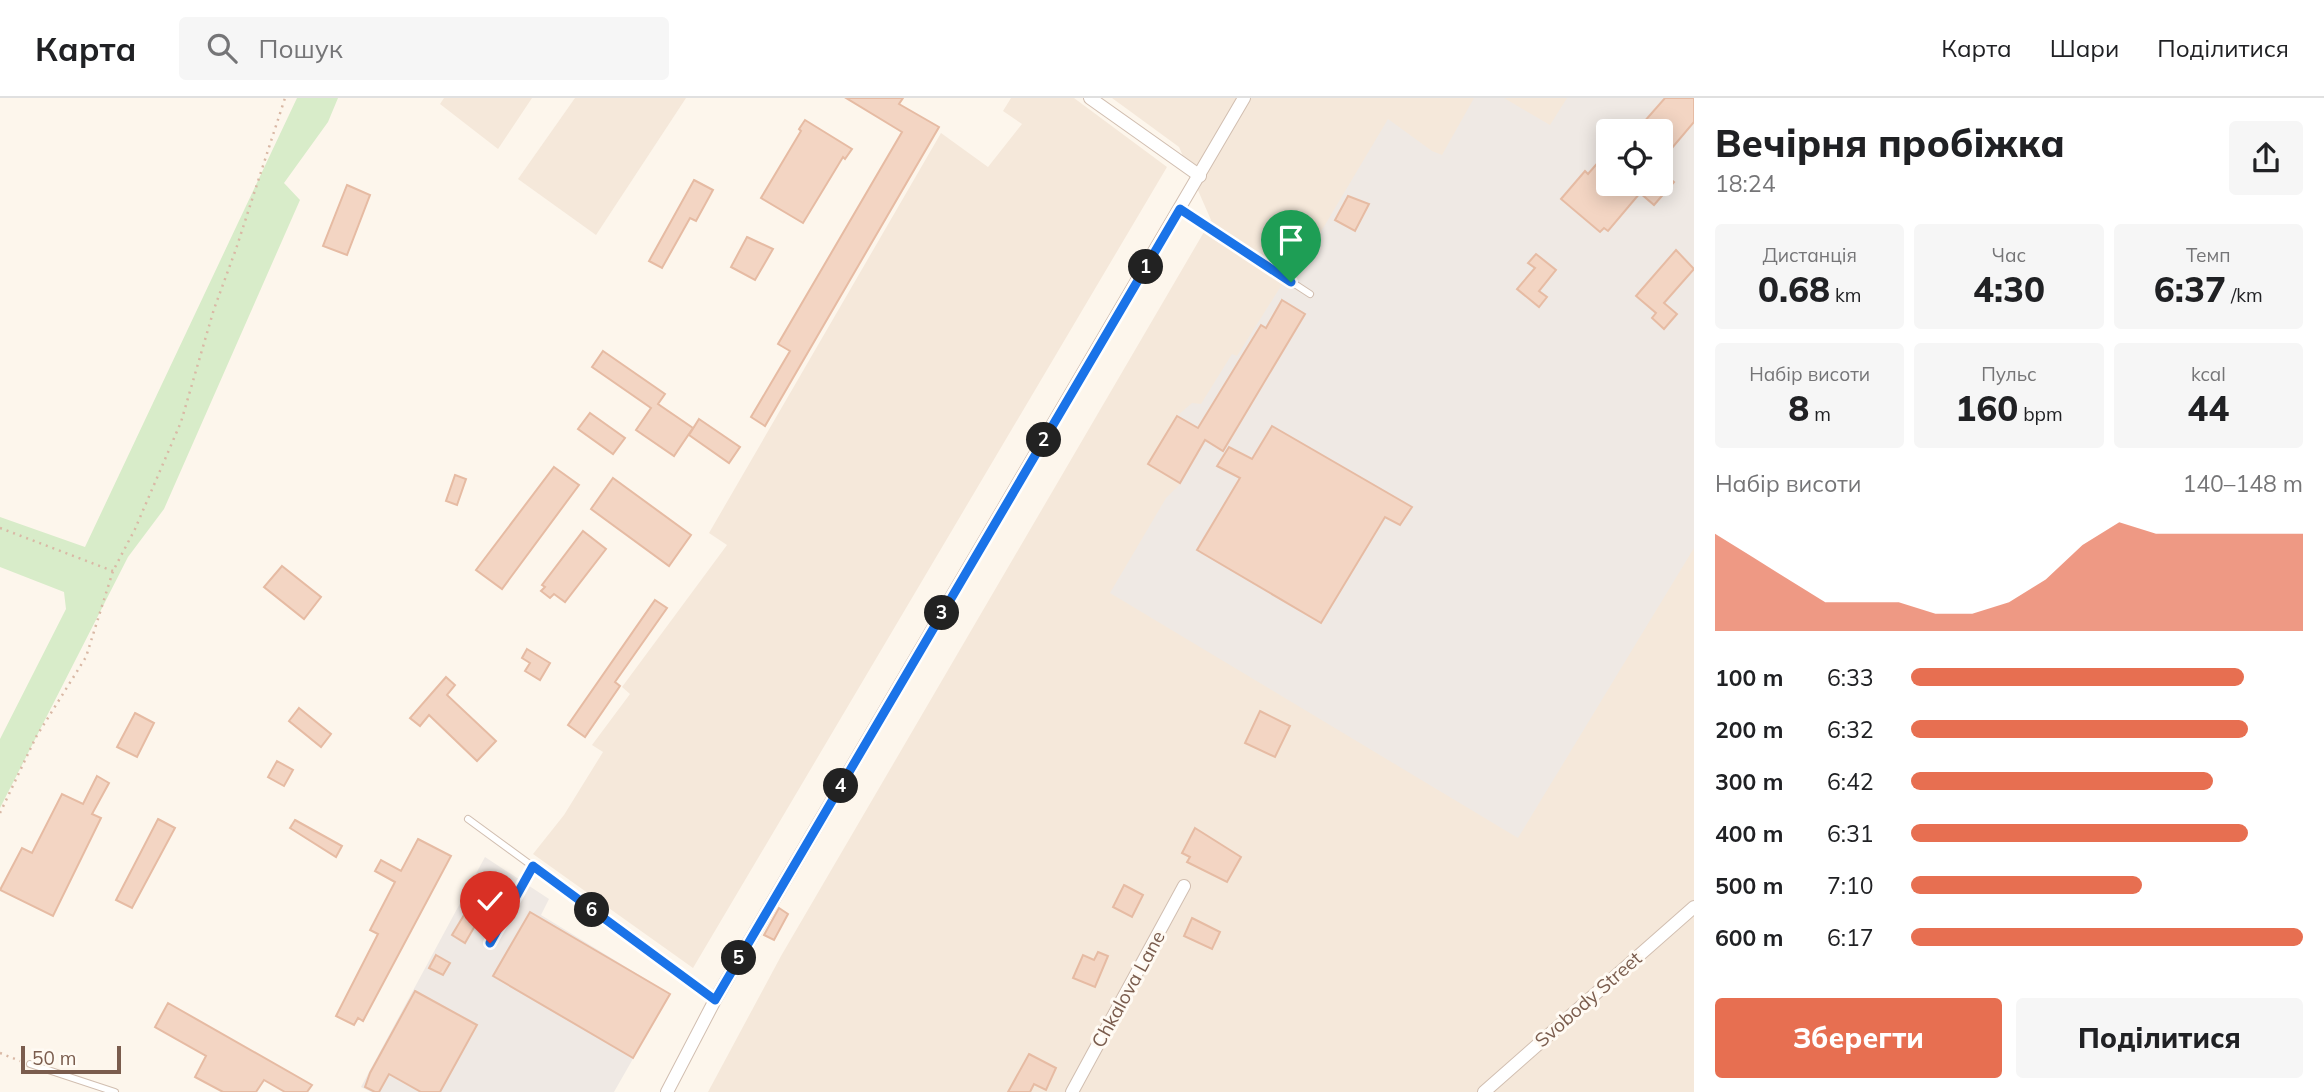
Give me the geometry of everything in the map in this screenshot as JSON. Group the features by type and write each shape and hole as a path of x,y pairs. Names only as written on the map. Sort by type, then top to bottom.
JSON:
{"street":[{"path":"1090,98 1200,176"},
{"path":"667,1092 715,1000 1244,98"},
{"name":"Chkalova Lane","path":"1072,1092 1184,886"},
{"name":"Svobody Street","path":"1485,1092 1694,908"}],"lane":[{"path":"1180,209 1310,294"},
{"path":"468,819 715,1000"},
{"path":"490,943 533,866"},
{"path":"30,1064 114,1092"}],"path":[{"path":"0,813 36,737 86,657 113,571 135,529 181,422 214,309 285,98"},
{"path":"0,528 113,571"},
{"path":"0,1053 30,1064"}],"shaded area":[{"path":"444,98 532,98 498,149 440,104"},
{"path":"575,98 686,98 596,235 518,179"},
{"path":"1011,98 1074,98 1167,167 693,968 533,854 564,815 603,752 592,745 630,694 622,687 727,545 709,533 941,133 988,167 1022,124 1003,111"},
{"path":"1112,98 1694,98 1694,1092 708,1092 781,956 1211,220 1179,147"},
{"path":"1474,98 1504,98 1550,125 1567,98 1694,98 1694,548 1518,838 1110,593 1166,498 1180,484 1148,464 1177,416 1192,403 1201,404 1232,354 1237,356 1281,286 1291,282 1388,119 1432,151 1442,155"},
{"path":"485,857 549,899 541,915 670,994 614,1092 371,1092 361,1087"}],"green space":[{"path":"297,98 338,98 328,122 284,183 300,200 164,509 128,557 0,808 0,739 66,609 64,592 0,567 0,517 85,547"}],"building":[{"path":"846,98 903,98 899,104 939,127 765,426 751,417 790,351 778,344 902,132"},
{"path":"1665,98 1694,98 1694,122 1673,147 1673,119 1647,119"},
{"path":"805,120 852,149 845,159 843,157 803,223 761,198"},
{"path":"1596,165 1596,196 1637,196 1608,231 1604,228 1600,232 1561,199 1585,171 1588,174"},
{"path":"694,180 713,190 696,221 690,218 662,268 649,261"},
{"path":"347,185 370,195 347,255 323,246"},
{"path":"1348,196 1369,204 1355,231 1335,220"},
{"path":"1644,196 1662,196 1654,205"},
{"path":"747,237 773,249 755,280 731,267"},
{"path":"1676,250 1694,269 1664,303 1677,314 1664,329 1652,318 1656,313 1636,296"},
{"path":"1536,254 1556,270 1539,291 1547,297 1539,307 1517,289 1535,268 1528,263"},
{"path":"1282,300 1305,314 1223,451 1205,440 1180,483 1148,464 1177,416 1198,428 1261,325 1266,328"},
{"path":"603,351 665,394 658,404 693,428 674,456 636,430 651,408 592,367"},
{"path":"590,413 625,438 613,454 578,429"},
{"path":"699,419 740,447 729,463 689,435"},
{"path":"1272,426 1412,507 1400,525 1385,517 1321,623 1197,550 1240,478 1217,466 1229,447 1252,459"},
{"path":"554,467 579,485 502,589 476,570"},
{"path":"455,475 466,479 457,505 446,501"},
{"path":"613,478 691,535 669,566 591,509"},
{"path":"583,531 606,549 565,602 554,594 550,598 541,591 545,587 542,585"},
{"path":"282,566 321,597 304,619 264,587"},
{"path":"655,600 667,608 615,682 620,686 585,737 568,725"},
{"path":"527,649 550,663 540,680 525,671 530,663 522,658"},
{"path":"446,677 455,685 447,695 496,741 477,761 429,715 420,726 410,718"},
{"path":"299,708 331,734 321,747 289,721"},
{"path":"1260,711 1290,726 1275,757 1245,743"},
{"path":"135,713 154,723 137,757 117,747"},
{"path":"277,761 293,770 284,786 268,777"},
{"path":"97,776 109,783 92,814 101,818 53,916 0,890 22,848 32,853 62,794 83,804"},
{"path":"158,819 175,828 132,908 116,900"},
{"path":"295,820 342,846 336,857 290,828"},
{"path":"1195,828 1241,857 1227,882 1187,862 1190,857 1182,853"},
{"path":"418,839 451,856 363,1021 358,1018 354,1025 336,1016 378,934 370,930 395,882 375,871 381,860 401,871"},
{"path":"1124,885 1143,895 1132,917 1113,907"},
{"path":"470,905 483,912 465,943 452,935"},
{"path":"779,908 788,914 774,940 764,935"},
{"path":"530,912 670,994 633,1058 493,976"},
{"path":"1192,918 1220,932 1212,949 1184,936"},
{"path":"1098,952 1108,956 1095,987 1073,978 1083,955 1094,960"},
{"path":"436,955 450,963 443,975 429,968"},
{"path":"415,991 477,1025 440,1092 421,1092 389,1074 379,1092 375,1092 365,1087 370,1073"},
{"path":"168,1003 312,1085 307,1092 285,1092 264,1080 256,1092 223,1092 195,1077 206,1056 155,1027"},
{"path":"1029,1054 1056,1068 1046,1090 1034,1084 1030,1092 1008,1092"}],"route":[{"path":"490,943 533,866 715,1000 1180,209 1291,282"}]}
